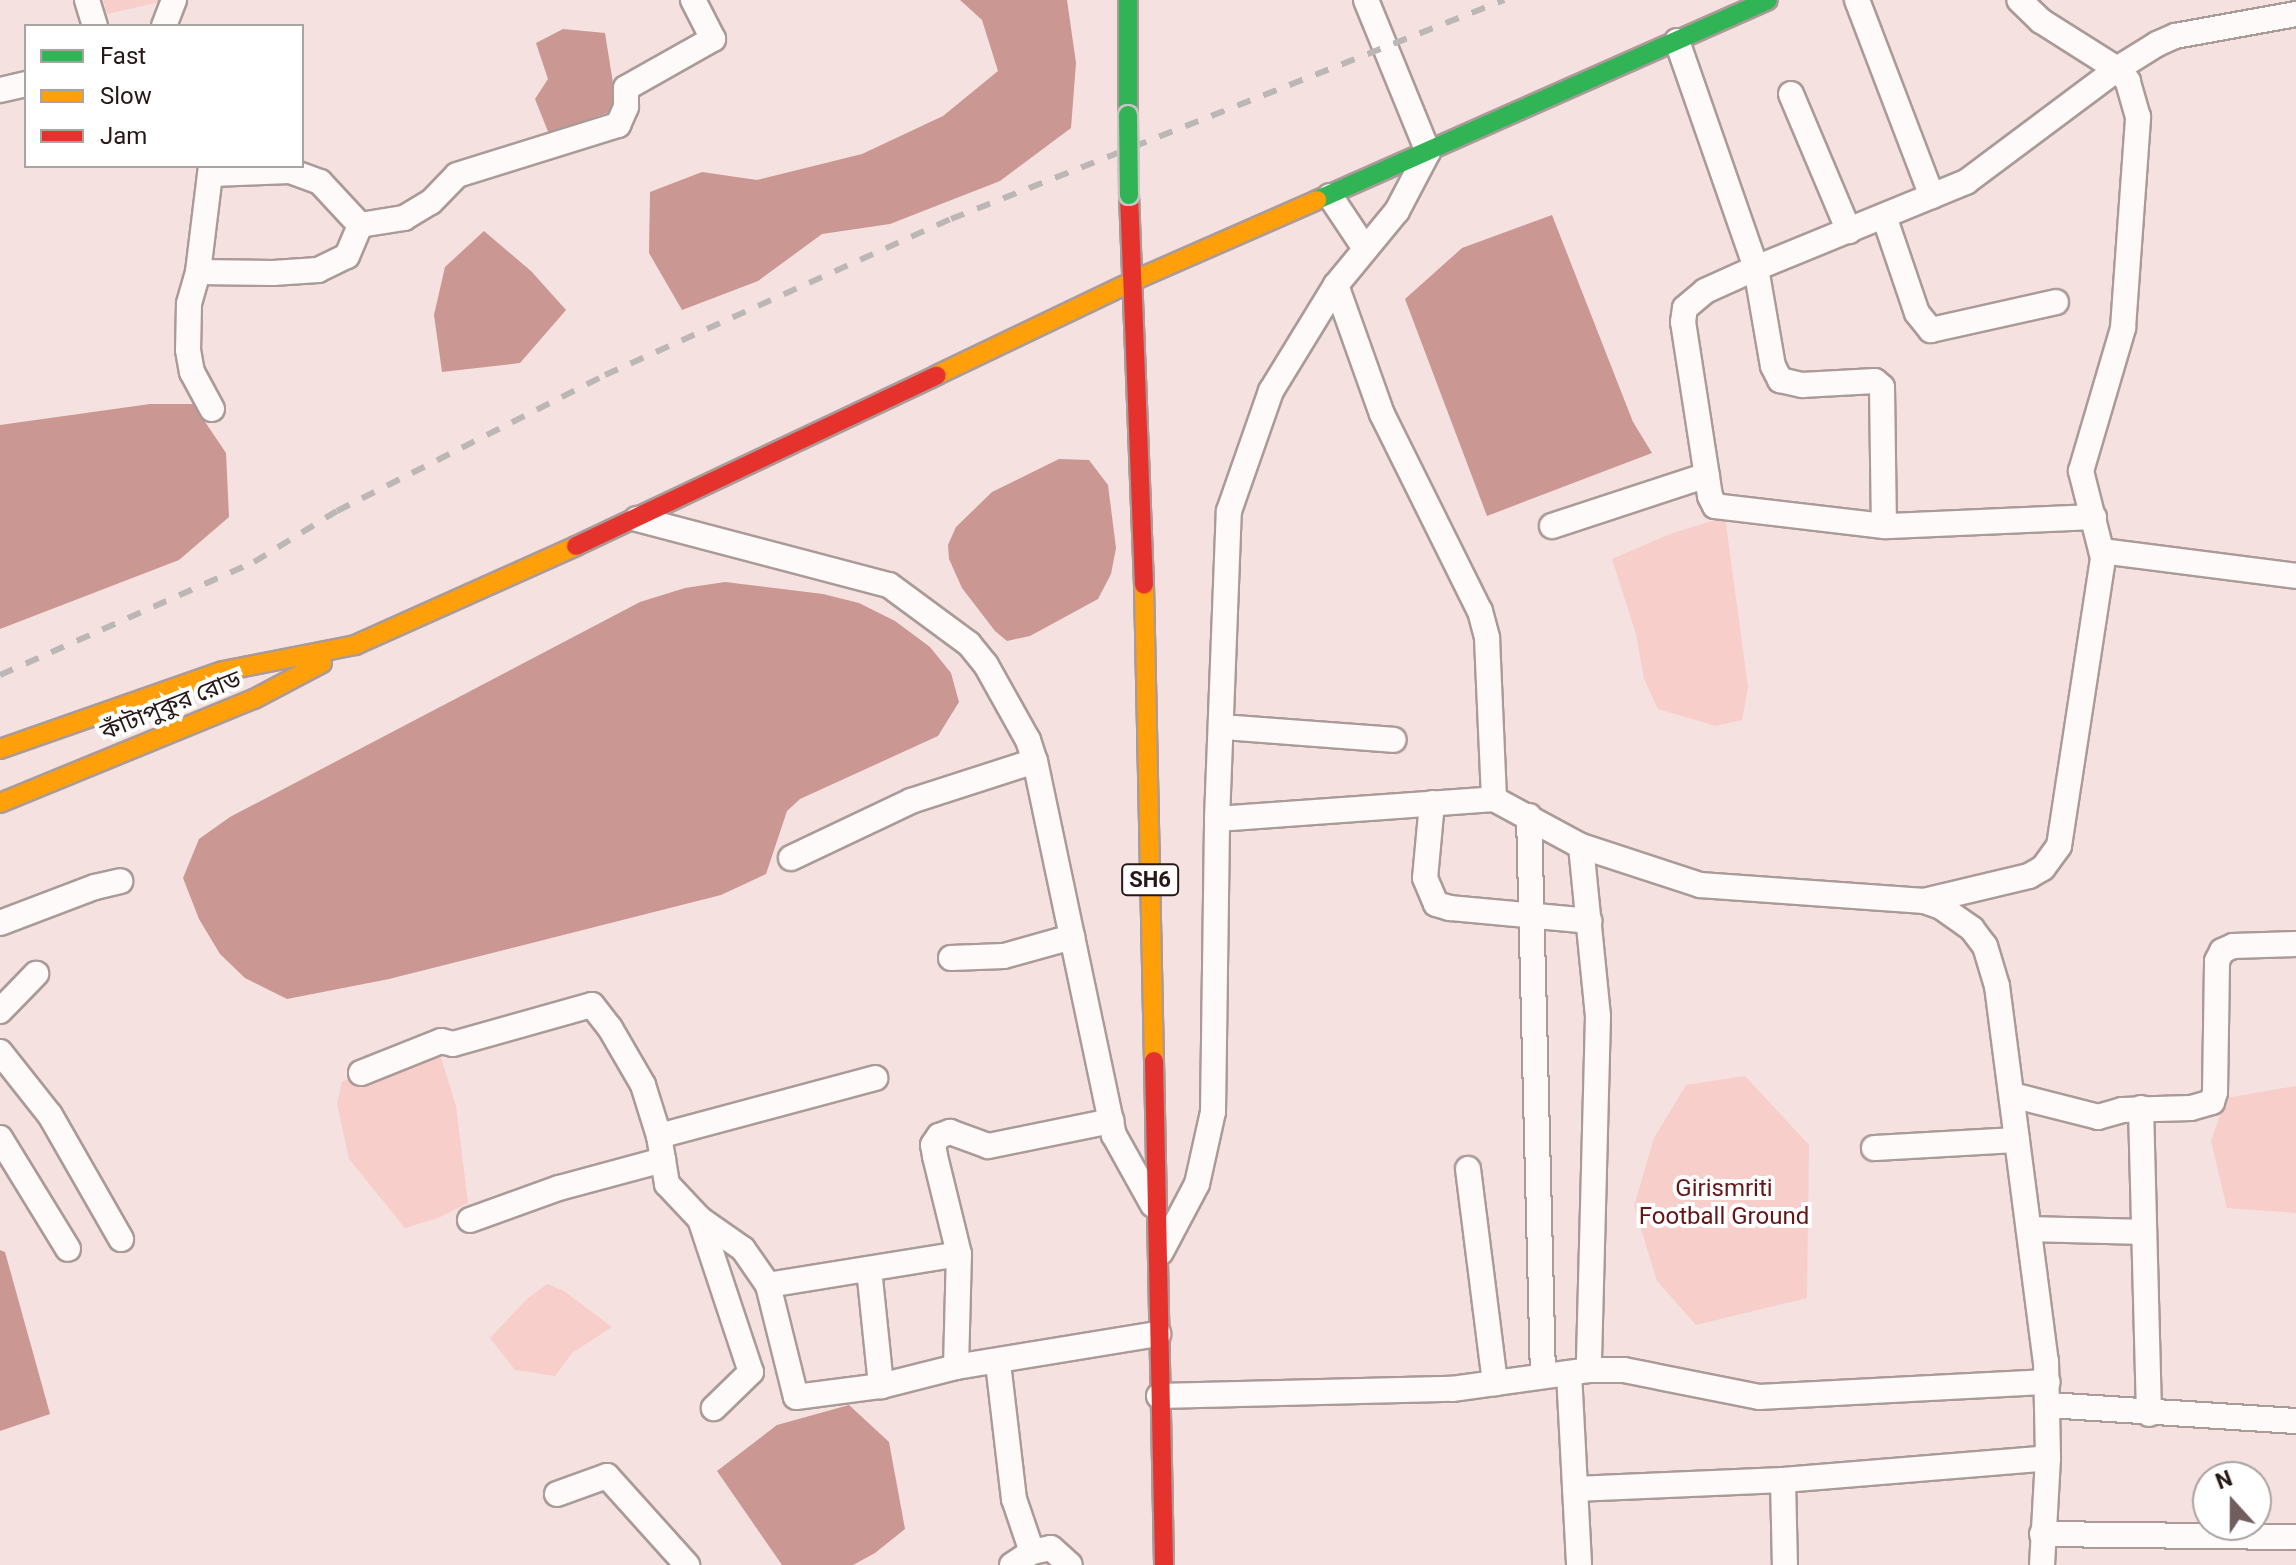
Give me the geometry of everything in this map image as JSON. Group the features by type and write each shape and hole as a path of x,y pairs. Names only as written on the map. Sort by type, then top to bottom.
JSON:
{"main road":[{"name":"SH6","path":"1128,0 1129,195 1135,280 1151,884 1154,1207 1164,1565"},
{"path":"0,749 208,676 355,645 637,519 1135,280 1768,0"},
{"name":"কাঁটাপুকুর রোড","path":"0,803 254,699 355,645"}],"street":[{"path":"87,0 94,24"},
{"path":"165,24 174,0"},
{"path":"360,225 404,218 431,202 457,175 618,125 626,107 626,88 713,39 693,0"},
{"path":"1156,1261 1197,1184 1213,1112 1217,819 1223,727 1229,511 1271,391 1336,285 1364,247 1397,211 1428,152 1366,0"},
{"path":"1857,0 1886,83 1932,196"},
{"path":"1217,819 1494,799 1581,846 1700,885 1924,901 2029,876 2043,868 2059,846 2102,551 2081,471 2123,328 2138,117 2128,81 2117,69 2041,21 2019,0"},
{"path":"2094,517 1884,526 1715,506 1707,475 1683,322 1685,308 1705,291 1977,175 2117,69 2175,36 2296,14"},
{"path":"1677,41 1756,268 1773,366 1780,380 1802,385 1875,381 1882,387 1884,526"},
{"path":"0,90 24,84"},
{"path":"1791,94 1849,231"},
{"path":"212,409 192,372 188,350 189,304 198,272 212,170 303,174 320,182 360,225"},
{"path":"1330,196 1364,247"},
{"path":"1884,216 1917,313 1931,330 2056,302"},
{"path":"198,272 318,270 347,256 360,225"},
{"path":"1336,285 1382,414 1480,611 1487,638 1494,799"},
{"path":"1552,526 1707,475"},
{"path":"637,519 889,585 969,644 1000,690 1028,740 1035,761 1111,1121 1120,1150 1154,1207"},
{"path":"2102,551 2296,576"},
{"path":"1223,727 1394,740"},
{"path":"791,858 911,801 1035,761"},
{"path":"1432,803 1425,878 1436,904 1589,921"},
{"path":"1529,816 1543,1376"},
{"path":"1579,1565 1575,1489 1579,1372 1598,1016 1581,846"},
{"path":"0,923 95,887 120,881"},
{"path":"1924,901 1959,918 1985,946 1997,986 2048,1394 2042,1565"},
{"path":"951,958 1004,956 1072,937"},
{"path":"2012,1095 2098,1117 2141,1108 2191,1108 2212,1102 2215,1092 2217,961 2222,951 2233,946 2296,944"},
{"path":"0,1011 36,974"},
{"path":"361,1073 441,1041 453,1044 592,1005 610,1028 643,1085 659,1136 667,1184 700,1219 743,1249 768,1285 796,1397 881,1386 956,1367 998,1363 1158,1334"},
{"path":"0,1052 50,1115 121,1239"},
{"path":"659,1136 875,1078"},
{"path":"2141,1108 2149,1414"},
{"path":"956,1367 959,1254 933,1145 939,1136 950,1132 988,1146 1111,1121"},
{"path":"0,1138 68,1249"},
{"path":"1874,1148 2017,1140"},
{"path":"470,1220 559,1188 663,1160"},
{"path":"1468,1169 1495,1383"},
{"path":"700,1219 751,1372 714,1408"},
{"path":"2029,1229 2144,1232"},
{"path":"768,1285 959,1254"},
{"path":"869,1269 881,1386"},
{"path":"998,1363 1014,1499 1032,1552"},
{"path":"1159,1396 1452,1389 1579,1372 1624,1370 1759,1397 2048,1394 2149,1414 2296,1421"},
{"path":"1575,1489 1783,1480 2048,1458"},
{"path":"557,1494 607,1476 687,1565"},
{"path":"1783,1480 1785,1565"},
{"path":"2042,1534 2296,1537"},
{"path":"1012,1565 1032,1552 1051,1548 1070,1565"}],"green space":[{"path":"103,0 168,0 107,14"},
{"path":"1725,517 1748,687 1742,720 1716,726 1658,709 1644,679 1636,634 1612,559 1670,534"},
{"path":"438,1048 456,1106 468,1203 438,1218 405,1228 349,1159 337,1104 342,1082 407,1050"},
{"name":"Girismriti Football Ground","path":"1745,1076 1809,1145 1807,1298 1696,1325 1657,1281 1634,1206 1654,1138 1686,1085"},
{"path":"2296,1086 2296,1213 2227,1208 2211,1141 2226,1098"},
{"path":"547,1284 564,1291 612,1327 572,1353 555,1376 515,1370 490,1338 527,1299"}],"shaded area":[{"path":"960,0 1067,0 1076,63 1071,128 1000,181 890,224 822,234 758,281 682,310 649,253 650,192 702,172 757,180 862,154 943,116 998,71 982,20"},
{"path":"563,29 605,33 616,102 612,111 549,134 535,99 548,79 536,43"},
{"path":"1552,215 1633,422 1652,453 1487,516 1405,299 1462,248"},
{"path":"484,231 531,271 566,310 520,363 442,372 434,315 445,267"},
{"path":"150,404 193,404 226,453 229,517 179,560 0,629 0,425"},
{"path":"1059,459 1089,460 1108,485 1116,548 1111,574 1098,599 1030,636 1007,641 995,631 962,588 949,559 948,545 956,527 992,492"},
{"path":"725,582 823,594 859,603 895,621 930,647 951,673 959,702 938,736 800,799 787,811 766,874 721,895 389,979 287,999 245,978 220,954 199,919 183,878 199,839 230,817 640,602 685,588"},
{"path":"0,1250 5,1252 50,1414 0,1431"},
{"path":"849,1405 889,1442 905,1529 875,1553 853,1565 782,1565 717,1471 777,1425"}],"railway":[{"path":"0,675 254,562 337,511 605,375 951,219 1504,0"}],"traffic: fast":[{"path":"1128,0 1128,115"},
{"path":"1317,200 1768,0"},
{"path":"1128,115 1129,195"}],"traffic: slow":[{"path":"937,375 1135,280 1317,200"},
{"path":"0,749 223,671 355,645 576,546"},
{"path":"1144,585 1154,1061"},
{"path":"0,803 254,699 322,663"}],"traffic: jam":[{"path":"1129,195 1144,585"},
{"path":"576,546 937,375"},
{"path":"1154,1061 1164,1565"}]}
